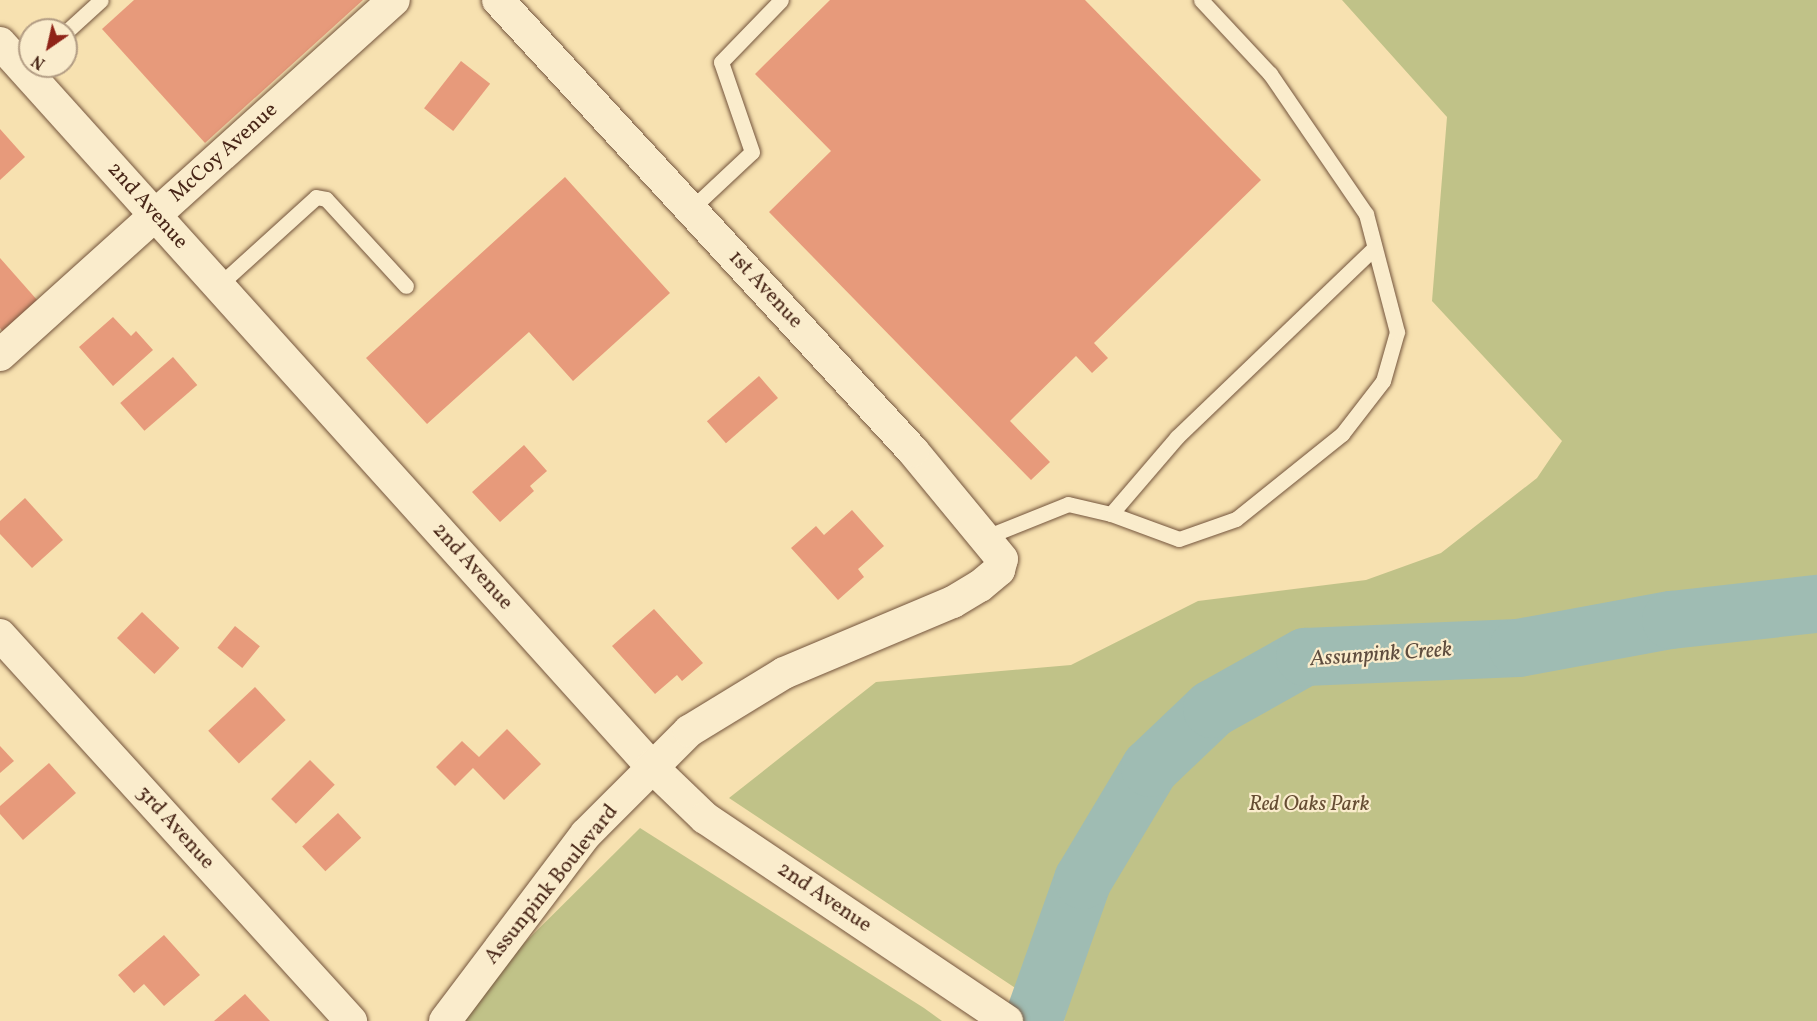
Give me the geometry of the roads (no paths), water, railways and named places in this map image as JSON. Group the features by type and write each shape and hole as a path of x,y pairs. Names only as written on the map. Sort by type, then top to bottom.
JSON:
{"street":[{"name":"McCoy Avenue","path":"0,355 394,0"},
{"name":"1st Avenue","path":"498,0 913,451 986,537 1002,559 999,570 980,586"},
{"name":"2nd Avenue","path":"0,43 18,60"},
{"name":"2nd Avenue","path":"36,78 218,286 651,766 705,818 1006,1021"},
{"name":"Assunpink Boulevard","path":"445,1021 586,834 651,766 690,731 784,673 953,602 980,586"},
{"name":"3rd Avenue","path":"0,635 351,1021"}],"lane":[{"path":"78,21 101,0"},
{"path":"691,209 752,152 721,62 781,0"},
{"path":"986,537 1068,504 1111,514 1179,539 1236,519 1342,434 1383,381 1396,332 1366,214 1270,74 1201,0"},
{"path":"218,286 316,197 326,199 406,286"},
{"path":"1111,514 1177,437 1374,248"}],"waterway":[{"name":"Assunpink Creek","path":"1033,1021 1083,880 1150,768 1212,709 1305,657 1518,648 1671,620 1817,604"}],"park label":[{"name":"Red Oaks Park","path":"1309,805"}]}
